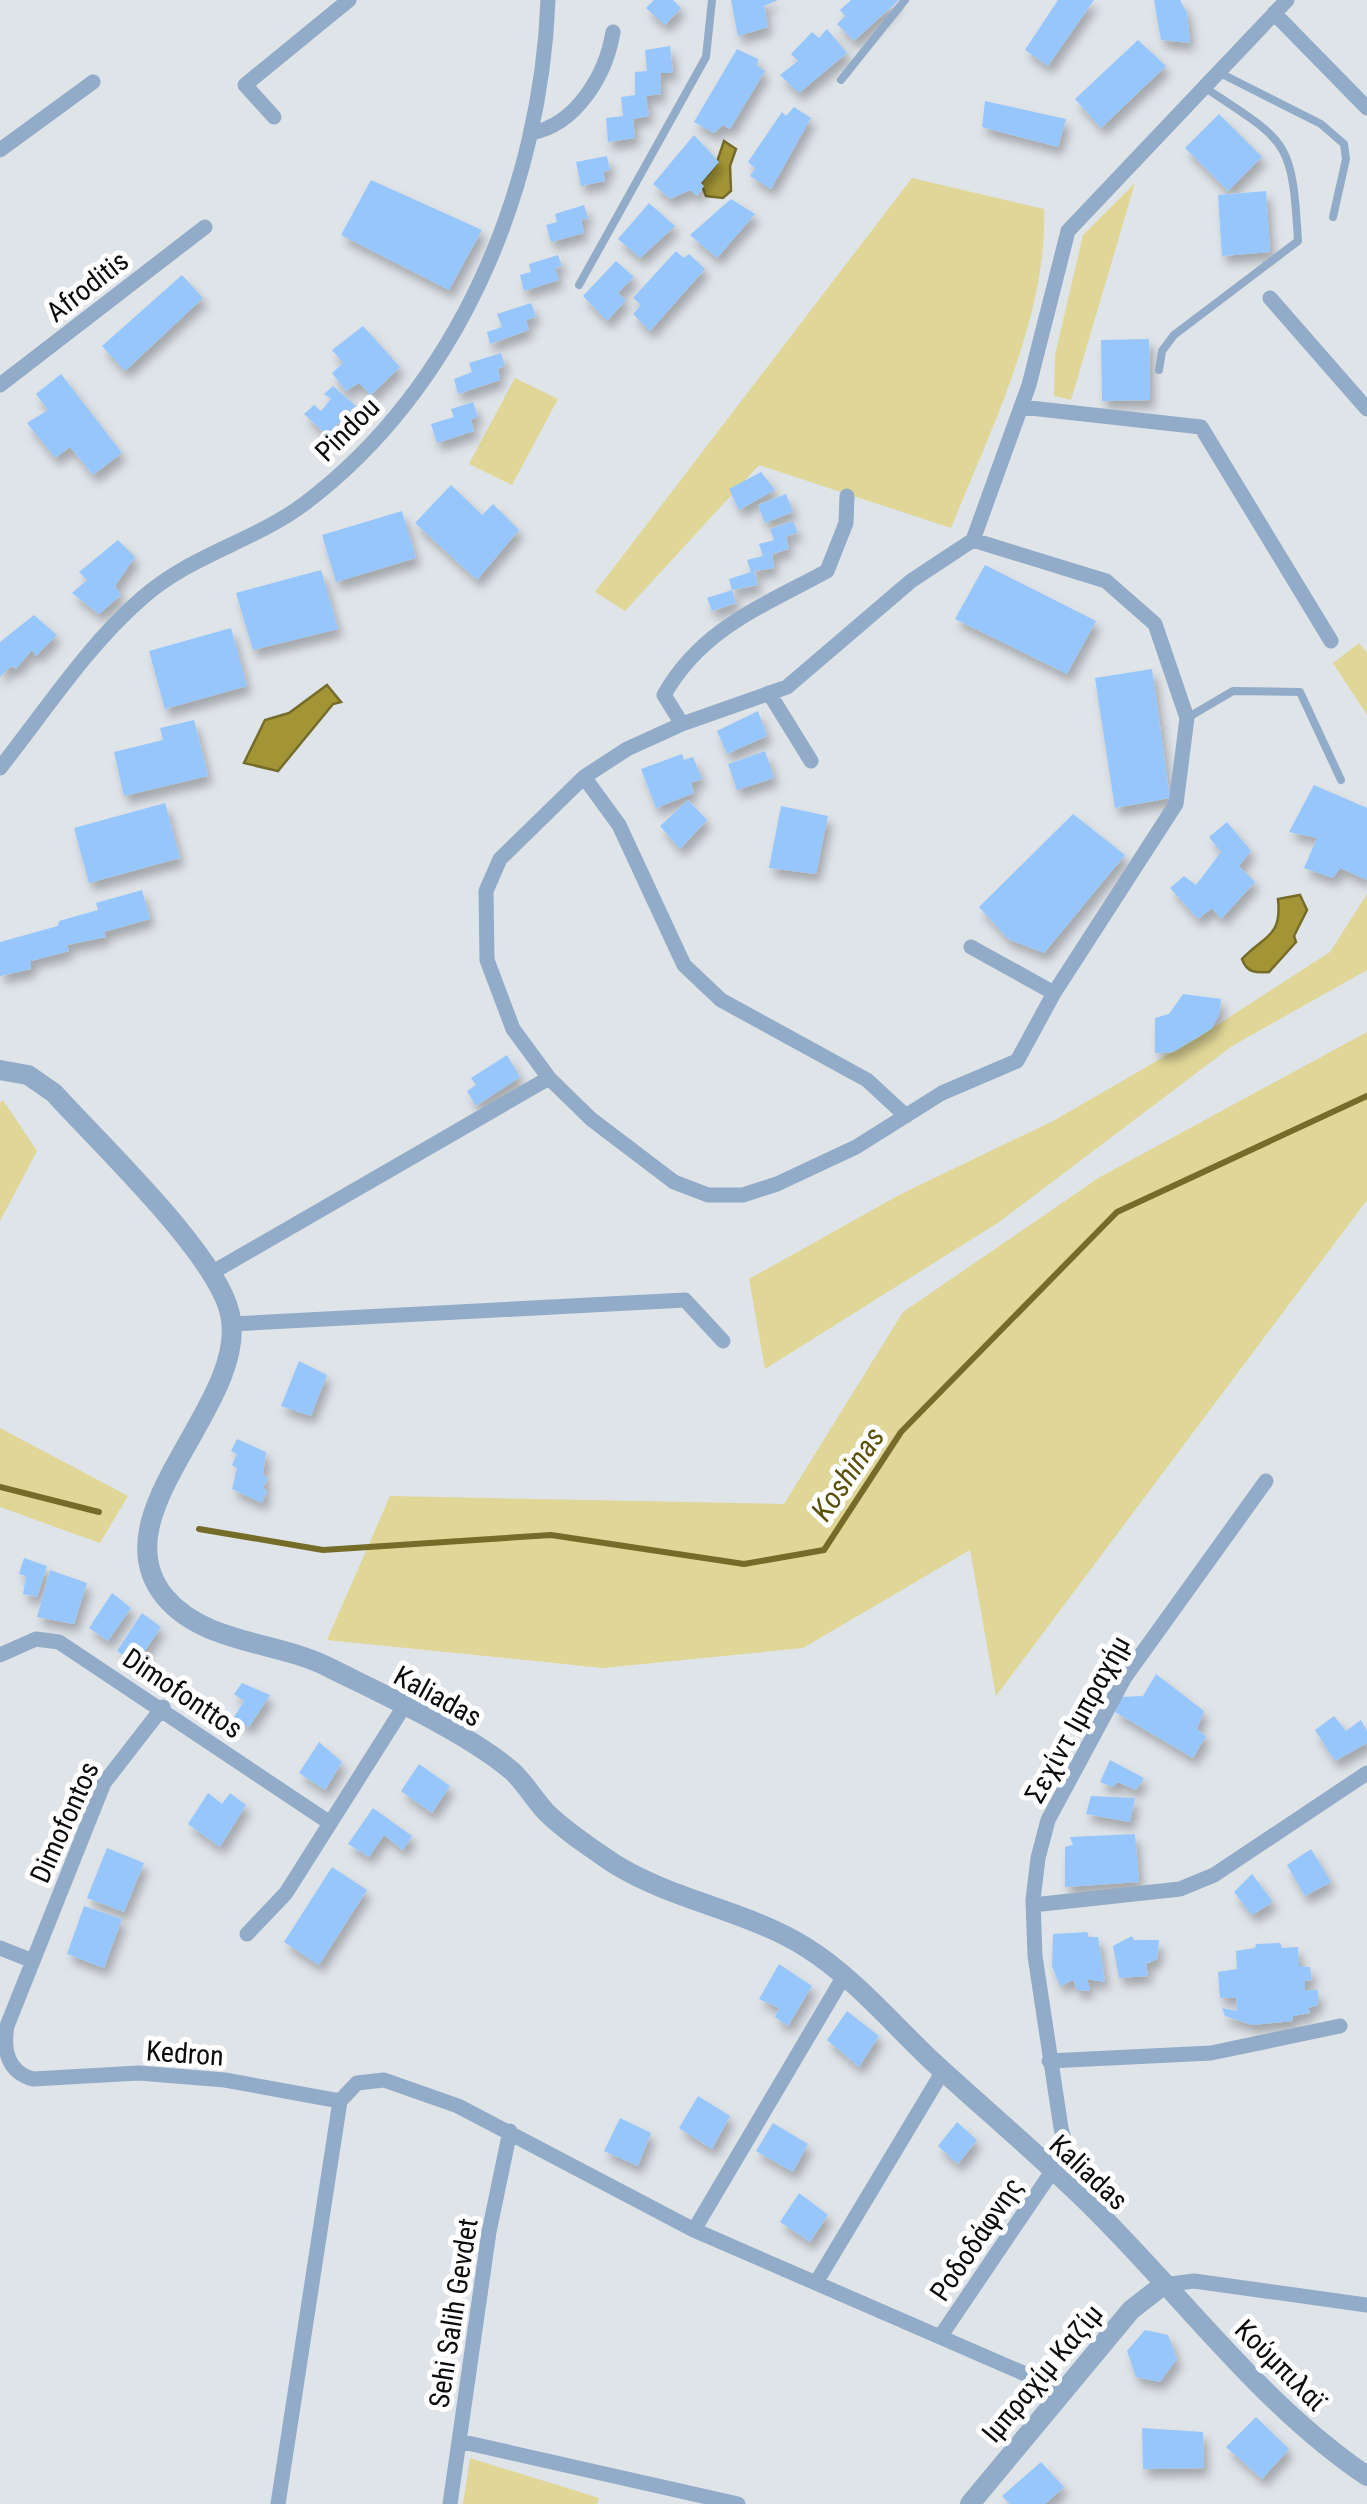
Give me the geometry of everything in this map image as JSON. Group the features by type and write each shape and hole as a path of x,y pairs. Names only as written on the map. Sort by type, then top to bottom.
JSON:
{"street":[{"path":"274,117 245,85 349,0"},
{"name":"Pindou","path":"0,768 118,620 144,595 205,553 299,508 394,418 436,359 480,281 503,229 531,133 548,0"},
{"path":"973,540 1106,580 1155,624 1187,718 1176,804 1054,993 1017,1061 942,1093 856,1147 777,1184 743,1194 708,1194 674,1182 644,1163 549,1078 499,999 487,960 486,891 500,859 525,830 584,777 627,748 786,687 911,581 973,540 1022,406 1068,231 1287,0"},
{"path":"1274,14 1367,108"},
{"path":"531,133 550,130 584,98 605,61 613,32"},
{"path":"0,150 93,82"},
{"name":"Afroditis","path":"0,385 204,227"},
{"path":"1270,298 1367,409"},
{"path":"1022,406 1200,427 1331,640"},
{"path":"682,724 664,695 678,670 720,627 827,571 846,523 847,496"},
{"path":"769,693 811,761"},
{"path":"584,777 619,825 684,965 721,1000 868,1080 906,1116"},
{"path":"971,947 1054,993"},
{"path":"0,1070 28,1075 54,1093 212,1272 232,1324 684,1300 724,1341"},
{"path":"212,1272 549,1078"},
{"name":"Kaliadas","path":"232,1324 219,1377 154,1514 146,1542 149,1570 178,1611 205,1626 323,1664 508,1768 556,1821 615,1864 780,1933 844,1976 1078,2194 1163,2285"},
{"name":"Σεχίντ Ιμπραχήμ","path":"1078,2194 1049,2062 1033,1905 1048,1820 1125,1676 1266,1481"},
{"name":"Dimofonttos","path":"0,1656 36,1639 59,1642 330,1822"},
{"name":"Dimofontos","path":"25,2077 11,2063 5,2041 33,1960 104,1782 163,1708"},
{"path":"247,1934 286,1893 403,1708"},
{"path":"1033,1905 1180,1889 1214,1875 1367,1773"},
{"path":"0,1948 33,1960"},
{"path":"694,2230 844,1976"},
{"path":"1049,2062 1211,2053 1340,2026"},
{"path":"818,2281 943,2071"},
{"name":"Kedron","path":"25,2077 174,2076 225,2080 340,2101"},
{"path":"278,2504 340,2101 357,2083 384,2080 510,2131 694,2230 942,2334 1062,2390"},
{"name":"Sehi Salih Gevdet","path":"450,2504 489,2232 510,2131"},
{"name":"Ροδοδάφνης","path":"942,2334 1051,2172"},
{"path":"1163,2285 1194,2281 1367,2306"},
{"name":"Ιμπραχίμ Καζίμ","path":"970,2504 1131,2310 1163,2285"},
{"name":"Κούμπιλαϊ","path":"1163,2285 1296,2420 1367,2476"},
{"path":"459,2441 738,2504"}],"lane":[{"path":"579,285 706,58 712,0"},
{"path":"841,80 905,0"},
{"path":"1218,72 1322,124 1344,144 1346,159 1333,218"},
{"path":"1159,370 1162,351 1174,335 1298,242 1295,188 1286,149 1270,131 1204,87"},
{"path":"1187,718 1233,691 1300,692 1342,780"}],"shaded area":[{"path":"724,141 736,149 730,166 731,191 723,198 706,196 701,183 716,165"},
{"path":"912,178 1044,209 1043,249 1027,331 999,412 951,528 759,465 625,611 595,592"},
{"path":"1135,183 1071,400 1054,396 1055,355 1083,235"},
{"path":"515,378 558,399 512,485 469,464"},
{"path":"1359,643 1367,653 1367,715 1333,663"},
{"path":"327,685 341,702 333,704 278,771 244,763 265,720 289,713"},
{"path":"1367,894 1367,970 1232,1046 999,1222 765,1369 749,1279 901,1194 1053,1121 1200,1036 1330,952"},
{"path":"1300,895 1307,910 1294,936 1296,942 1269,972 1249,970 1242,959 1275,928 1278,899"},
{"path":"1367,1032 1367,1200 996,1696 970,1550 803,1648 603,1668 327,1640 390,1496 784,1504 903,1312 1100,1177"},
{"path":"3,1100 37,1151 0,1221 0,1103"},
{"path":"0,1428 128,1496 100,1543 0,1507"},
{"path":"470,2458 599,2498 597,2504 463,2504"}],"building":[{"path":"654,0 673,0 681,8 665,25 646,8"},
{"path":"731,0 778,0 764,6 768,27 738,36"},
{"path":"851,0 899,0 854,41 837,24 845,16 840,10"},
{"path":"1058,0 1094,0 1048,66 1025,50"},
{"path":"1154,0 1180,0 1187,13 1190,43 1161,40"},
{"path":"827,29 847,53 799,93 780,75 798,61 791,54 812,32 819,38"},
{"path":"1138,40 1166,66 1101,128 1075,99"},
{"path":"670,46 673,73 660,73 661,94 646,96 649,116 633,119 635,138 608,142 606,118 623,116 621,97 635,95 635,72 647,71 645,50"},
{"path":"737,49 758,59 757,66 765,71 730,129 723,125 714,133 694,122"},
{"path":"985,101 1066,119 1058,147 982,127"},
{"path":"794,107 811,118 771,189 750,176 755,168 748,162 782,112 786,116"},
{"path":"1219,114 1262,157 1228,191 1185,148"},
{"path":"694,135 719,162 701,183 704,186 697,196 690,190 670,199 653,184"},
{"path":"607,156 610,170 603,172 605,181 581,186 576,162"},
{"path":"371,180 482,230 449,290 341,235"},
{"path":"1266,191 1270,252 1222,256 1218,195"},
{"path":"731,199 755,214 717,258 690,235"},
{"path":"649,203 675,226 640,258 618,239"},
{"path":"584,205 588,218 581,220 584,233 551,242 546,225 557,222 555,214"},
{"path":"676,251 684,258 689,254 705,269 650,331 633,314 641,305 633,298"},
{"path":"558,255 562,266 555,268 559,280 524,291 520,275 531,272 529,264"},
{"path":"616,261 634,277 618,293 626,300 607,321 583,296"},
{"path":"182,275 203,298 125,371 102,346"},
{"path":"531,303 536,317 526,320 529,330 490,344 487,332 502,327 497,314"},
{"path":"363,326 400,367 371,395 359,383 346,391 332,373 343,363 332,350"},
{"path":"1149,339 1150,400 1102,401 1101,340"},
{"path":"501,353 505,366 498,368 500,380 458,394 454,379 472,372 469,363"},
{"path":"61,374 122,453 93,475 70,447 55,458 27,423 48,410 36,394"},
{"path":"333,386 358,408 335,426 339,429 330,438 304,414 314,405 321,411 331,399 324,394"},
{"path":"473,402 478,417 471,419 474,431 437,443 431,424 454,417 451,409"},
{"path":"761,472 775,490 739,510 729,489"},
{"path":"451,485 482,515 493,504 519,530 477,580 415,523"},
{"path":"786,494 793,512 765,523 758,505"},
{"path":"402,511 416,558 336,582 322,535"},
{"path":"793,521 798,533 786,536 789,549 772,554 774,568 754,571 758,585 732,590 729,579 751,572 747,560 763,556 759,544 774,540 770,529"},
{"path":"118,540 135,557 115,586 121,595 99,614 72,593 87,580 79,572"},
{"path":"985,565 1096,621 1067,674 955,619"},
{"path":"321,570 338,629 253,650 236,593"},
{"path":"732,590 736,603 712,611 707,598"},
{"path":"34,615 57,635 36,656 32,650 16,669 11,666 0,677 0,642"},
{"path":"231,628 247,686 165,709 149,651"},
{"path":"1152,669 1170,798 1115,808 1095,678"},
{"path":"758,711 767,736 727,754 717,731"},
{"path":"194,720 208,776 124,796 114,752 163,740 160,728"},
{"path":"765,751 774,778 737,790 728,764"},
{"path":"682,754 684,760 693,757 702,779 691,783 694,793 656,808 641,769"},
{"path":"1314,785 1367,808 1367,880 1340,868 1333,878 1304,868 1317,838 1289,832"},
{"path":"688,800 707,820 680,849 660,826"},
{"path":"165,803 180,858 89,883 74,828"},
{"path":"781,806 828,816 816,874 769,868"},
{"path":"1073,814 1125,855 1044,953 1008,939 979,907"},
{"path":"1227,822 1251,851 1239,866 1255,882 1221,919 1212,908 1198,919 1170,888 1184,876 1196,885 1221,852 1209,837"},
{"path":"142,890 150,919 104,932 106,937 67,945 69,951 31,961 31,969 0,976 0,942 58,926 59,921 98,910 96,903"},
{"path":"1183,994 1221,999 1219,1015 1211,1029 1190,1042 1173,1052 1155,1053 1155,1018 1169,1014"},
{"path":"507,1055 520,1077 476,1106 467,1091 476,1085 471,1078"},
{"path":"299,1361 327,1375 311,1416 281,1406"},
{"path":"237,1439 266,1452 263,1475 268,1478 263,1488 267,1491 262,1503 232,1489 237,1468 232,1465 237,1454 231,1451"},
{"path":"24,1558 47,1566 37,1597 23,1594 26,1576 19,1574"},
{"path":"50,1570 87,1583 74,1624 37,1617"},
{"path":"112,1593 131,1608 108,1641 89,1628"},
{"path":"142,1613 161,1627 136,1664 117,1651"},
{"path":"1156,1674 1204,1711 1197,1729 1206,1736 1193,1758 1115,1712 1121,1697 1143,1696"},
{"path":"242,1683 270,1695 249,1727 234,1717 244,1701 234,1694"},
{"path":"1334,1716 1346,1731 1361,1720 1367,1731 1367,1743 1335,1761 1315,1730"},
{"path":"319,1742 342,1762 325,1790 299,1773"},
{"path":"1110,1760 1144,1778 1136,1790 1118,1782 1113,1787 1100,1782"},
{"path":"419,1764 450,1786 432,1813 401,1791"},
{"path":"208,1793 222,1804 230,1793 246,1805 220,1847 188,1824"},
{"path":"1091,1796 1135,1798 1130,1822 1086,1814"},
{"path":"373,1808 412,1836 403,1850 384,1835 369,1857 348,1844"},
{"path":"1135,1834 1139,1882 1065,1887 1065,1847 1073,1845 1070,1837"},
{"path":"107,1848 144,1863 124,1912 87,1898"},
{"path":"1311,1849 1331,1882 1305,1896 1287,1865"},
{"path":"332,1867 367,1890 319,1965 284,1942"},
{"path":"1252,1874 1273,1902 1252,1915 1234,1892"},
{"path":"84,1906 122,1919 104,1968 67,1954"},
{"path":"1087,1932 1089,1937 1098,1937 1105,1982 1087,1979 1090,1990 1078,1991 1073,1980 1060,1986 1052,1966 1053,1934"},
{"path":"1132,1936 1134,1940 1159,1940 1157,1959 1146,1964 1148,1976 1119,1978 1113,1946"},
{"path":"1280,1943 1282,1948 1298,1947 1299,1966 1310,1967 1312,1980 1305,1981 1305,1990 1318,1990 1318,2005 1308,2008 1310,2013 1293,2016 1292,2021 1252,2025 1225,2016 1222,2008 1237,2011 1236,1998 1220,1998 1218,1972 1237,1969 1236,1951 1255,1948 1256,1944"},
{"path":"779,1964 812,1986 788,2026 775,2017 779,2008 759,1999"},
{"path":"847,2011 879,2036 859,2067 827,2040"},
{"path":"698,2096 730,2116 712,2149 679,2128"},
{"path":"620,2118 651,2133 638,2166 604,2151"},
{"path":"957,2122 977,2140 958,2164 938,2146"},
{"path":"773,2123 808,2144 793,2172 756,2151"},
{"path":"799,2193 828,2215 810,2242 780,2222"},
{"path":"1145,2330 1168,2335 1177,2359 1160,2382 1136,2377 1127,2351"},
{"path":"1256,2417 1289,2449 1262,2479 1226,2447"},
{"path":"1142,2428 1203,2432 1204,2468 1143,2469"},
{"path":"1041,2462 1064,2487 1045,2504 1010,2504 1002,2496"}],"waterway":[{"name":"Koshinas","path":"199,1529 323,1550 551,1535 744,1564 824,1550 901,1432 1117,1212 1367,1096"},
{"name":"Koshinas","path":"0,1487 99,1512"}]}
